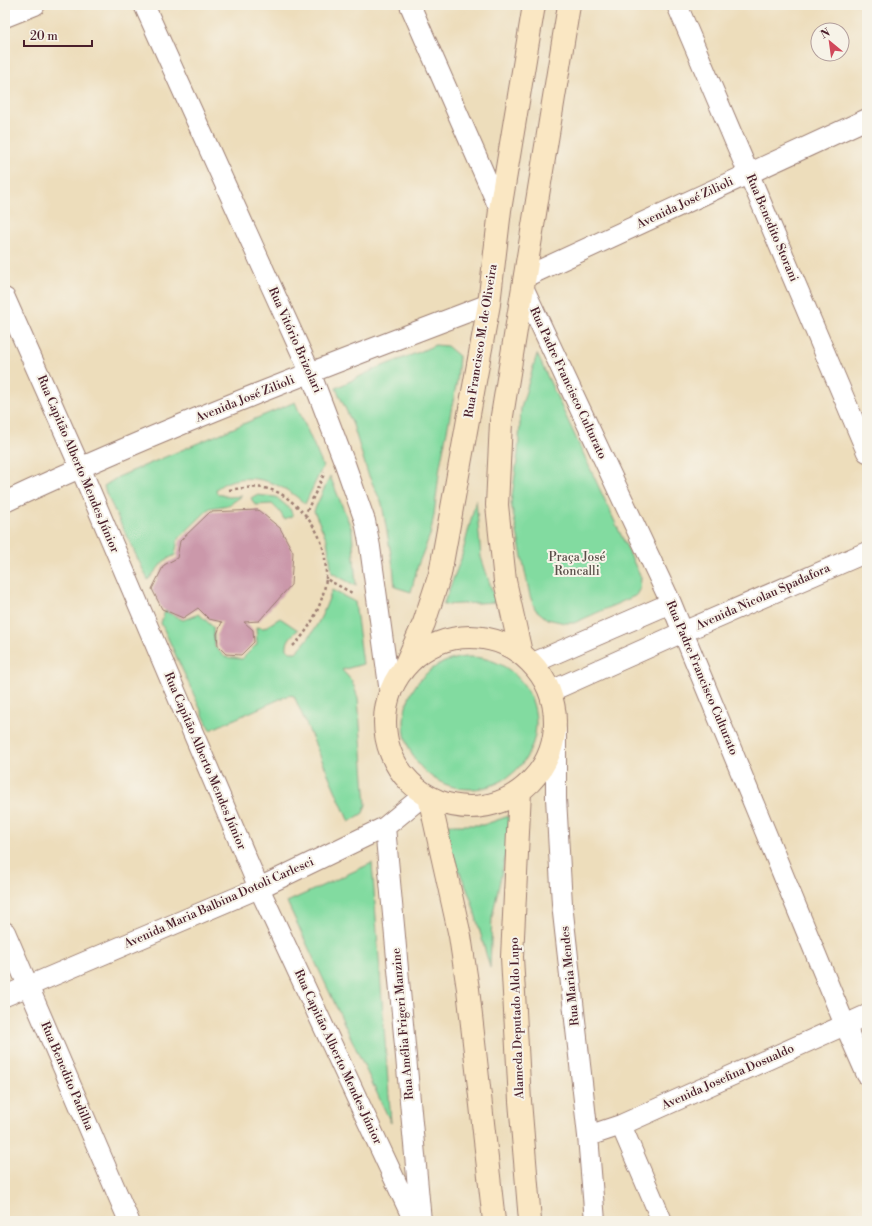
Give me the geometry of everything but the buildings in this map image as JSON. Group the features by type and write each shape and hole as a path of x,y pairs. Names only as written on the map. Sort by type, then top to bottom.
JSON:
{"main road":[{"name":"Rua Francisco M. de Oliveira","path":"403,670 424,623 440,574 489,304 500,210 534,5"},
{"path":"427,798 456,806 479,807 501,802 520,791 538,774 550,753 556,729 556,710 551,691 527,658 505,582 497,504 501,422 569,5"},
{"path":"494,1221 468,989 460,936 427,798 399,769 388,745 385,719 390,693 403,670 422,652 446,640 472,636 498,641 527,658"},
{"name":"Alameda Deputado Aldo Lupo","path":"520,791 512,957 520,1100 530,1221"}],"street":[{"path":"5,17 35,5"},
{"name":"Rua Vitório Brizolari","path":"144,5 310,372 345,464 365,521 370,547 390,693"},
{"path":"410,5 500,210"},
{"name":"Rua Benedito Storani","path":"677,5 867,452"},
{"name":"Avenida José Zilioli","path":"524,282 867,119"},
{"name":"Rua Padre Francisco Culturato","path":"524,282 671,603 867,1075"},
{"name":"Rua Capitão Alberto Mendes Júnior","path":"5,298 80,467 259,888 414,1221"},
{"name":"Avenida José Zilioli","path":"5,502 80,467 310,372 489,304"},
{"name":"Avenida Nicolau Spadafora","path":"551,691 867,552"},
{"path":"527,658 671,603"},
{"name":"Rua Maria Mendes","path":"556,729 556,798 562,904 588,1136 595,1221"},
{"name":"Avenida Maria Balbina Dotoli Carlesci","path":"5,996 259,888 385,827 427,798"},
{"name":"Rua Amélia Frigeri Manzine","path":"385,827 421,1221"},
{"name":"Rua Benedito Padilha","path":"5,932 129,1221"},
{"name":"Avenida Josefina Dosualdo","path":"588,1136 621,1124 867,1015"},
{"path":"621,1124 662,1221"}],"path":[{"path":"305,515 325,472 345,464"},
{"path":"229,490 253,487 277,491 305,515 321,538 326,559 324,593 320,606 306,631 293,646"},
{"path":"326,579 357,596 376,593"}],"green space":[{"path":"435,345 447,346 459,356 457,381 440,466 430,535 418,565 411,592 395,587 393,566 382,504 368,474 353,425 336,388 373,370"},
{"name":"Praça José Roncalli","path":"537,354 641,578 640,590 637,595 574,623 565,623 547,619 535,609 530,596 511,503 518,454 521,408"},
{"path":"295,402 323,466 305,504 285,489 263,480 251,478 228,482 217,488 216,491 218,494 229,497 242,496 229,505 210,508 178,539 175,555 164,561 148,580 104,486 118,477"},
{"path":"330,476 352,530 356,586 332,573 327,540 314,511"},
{"path":"256,495 276,497 290,509 293,516 284,519 280,512 272,504 255,505 251,498"},
{"path":"476,500 481,557 496,602 443,605 461,559"},
{"path":"332,590 355,602 363,664 342,670 352,681 358,698 366,805 363,813 349,822 294,696 289,695 210,730 161,623 165,611 183,620 199,614 213,627 215,647 225,657 242,659 257,644 256,627 264,628 280,618 298,630 287,643 287,649 290,652 296,652 318,623"},
{"path":"463,657 477,657 495,662 507,668 517,676 525,686 531,698 535,710 535,736 531,748 525,760 517,770 507,778 495,784 477,789 463,789 445,784 433,778 423,770 415,760 409,748 404,730 404,716 409,698 415,686 423,676 433,668 445,662"},
{"path":"509,816 514,817 492,917 490,968 471,899 439,823 454,825 483,825"},
{"path":"372,863 391,1123 287,902"}]}
